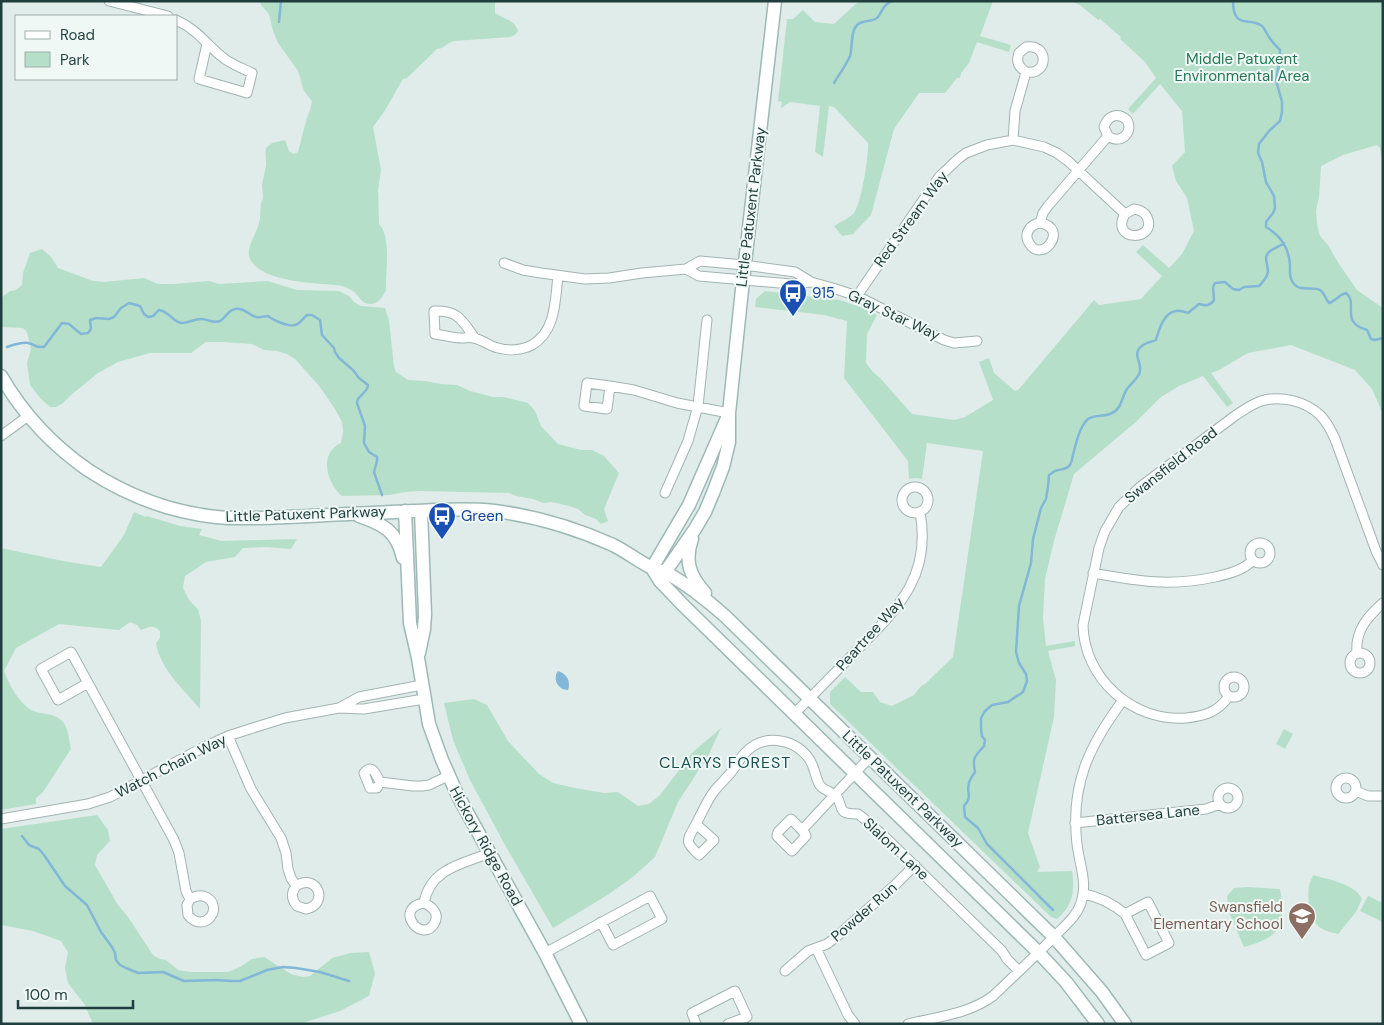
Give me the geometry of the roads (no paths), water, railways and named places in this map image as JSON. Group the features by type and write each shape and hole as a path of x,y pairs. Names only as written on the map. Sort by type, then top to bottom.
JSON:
{"street":[{"path":"109,1 164,15"},
{"name":"Little Patuxent Parkway","path":"662,576 695,529 713,493 729,442 729,413 744,265 775,1"},
{"path":"178,21 193,28 207,44 227,60 252,73 247,93 199,80 207,44"},
{"path":"1013,140 1015,111 1026,72"},
{"path":"1040,223 1043,213 1048,206 1108,136"},
{"name":"Red Stream Way","path":"857,296 947,168 975,149 997,142 1013,140 1044,147 1057,153 1125,214"},
{"name":"Gray Star Way","path":"686,269 700,261 795,272 810,282 857,296 944,340 954,342 977,341"},
{"path":"504,263 523,270 558,276 596,279 686,269"},
{"name":"Gray Star Way","path":"686,269 700,276 791,284 810,282"},
{"path":"474,338 467,327 454,314 443,311 434,312 435,334 474,338 497,348 516,350 524,348 533,344 546,332 551,322 558,276"},
{"path":"665,493 688,441 698,406 707,320"},
{"name":"Little Patuxent Parkway","path":"1,376 12,395 28,416 60,449 95,474 130,494 165,506 200,515 230,518 469,509 493,511 544,520 569,527 615,546 662,576 794,714 1039,953 1066,982 1098,1024"},
{"path":"610,386 634,390 677,403 729,413"},
{"name":"Swansfield Road","path":"1229,696 1216,710 1194,717 1166,718 1151,714 1123,700 1105,683 1090,659 1085,647 1083,625 1093,573 1105,531 1119,507 1128,497 1250,406 1271,399 1301,403 1316,412 1328,424 1336,439 1376,551 1383,565"},
{"name":"Little Patuxent Parkway","path":"652,568 689,505 729,413"},
{"path":"1,436 28,416"},
{"name":"Hickory Ridge Road","path":"405,511 410,623 429,724 448,776 545,953 581,1024"},
{"name":"Hickory Ridge Road","path":"418,658 425,614 421,511"},
{"name":"Peartree Way","path":"794,714 890,616 907,592 920,562 923,526 920,512"},
{"path":"352,514 376,522 390,531 401,548 408,577"},
{"path":"695,529 688,548 690,570 698,585 725,616"},
{"path":"1093,573 1148,582 1183,582 1222,576 1249,565 1253,560"},
{"name":"Little Patuxent Parkway","path":"662,576 694,590 725,616 810,698 1054,937 1102,992 1125,1024"},
{"path":"1357,653 1361,628 1373,612 1383,603"},
{"path":"88,683 58,700 41,669 71,652 142,780 174,840 179,853 186,891 190,899"},
{"name":"Watch Chain Way","path":"339,708 359,696 422,685"},
{"name":"Watch Chain Way","path":"1,818 88,804 110,797 182,758 228,736 285,718 339,708 364,709 424,699"},
{"path":"908,1024 964,1011 986,1002 1071,921 1082,903 1084,894 1075,823 1078,793 1086,763 1102,730 1123,700"},
{"path":"228,736 251,789 281,838 286,853 288,869 296,886"},
{"name":"Slalom Lane","path":"696,824 710,797 735,767 744,752 767,741 786,742 800,750 812,762 819,784 838,798 843,811 860,815 915,865 1002,951 1019,971"},
{"path":"802,830 870,758"},
{"path":"380,782 422,786 448,776"},
{"path":"1356,791 1368,796 1383,796"},
{"name":"Battersea Lane","path":"1075,823 1206,809 1220,804"},
{"path":"424,903 426,892 442,873 490,853"},
{"name":"Powder Run","path":"785,971 801,956 827,944 894,886 915,865"},
{"path":"1084,894 1114,904 1125,914 1146,955 1170,943 1148,902 1125,914"},
{"path":"545,953 601,922 650,896 662,919 613,945 601,922"},
{"path":"816,948 848,1015 856,1024"},
{"path":"696,1024 692,1013 735,991 747,1017 728,1024"}],"water":[{"path":"558,671 568,678 568,690 564,690 557,684 556,674"}],"waterway":[{"path":"279,22 281,1"},
{"path":"834,83 850,56 852,36 857,25 876,19 885,6 892,1"},
{"path":"1233,1 1236,16 1240,20 1254,22 1263,27 1271,41 1280,50 1276,80 1282,102 1282,112 1280,121 1259,144 1258,153 1266,182 1274,196 1275,208 1266,222 1266,227 1276,234 1286,248 1292,282 1294,284 1300,288 1320,290 1329,303 1346,293 1351,302 1351,317 1354,322 1359,327 1367,330 1371,339 1383,338"},
{"path":"1053,910 987,844 978,828 965,817 964,806 969,797 969,782 975,772 974,760 984,746 985,740 982,736 981,718 992,705 1008,702 1023,692 1027,681 1026,674 1019,663 1016,652 1019,606 1031,563 1033,539 1041,508 1046,499 1049,475 1070,465 1080,431 1088,419 1107,415 1117,410 1125,392 1139,374 1140,366 1137,355 1140,347 1156,340 1162,322 1168,315 1178,311 1188,313 1199,304 1206,305 1211,303 1214,300 1213,287 1215,283 1225,282 1233,289 1239,290 1244,287 1259,286 1265,280 1268,272 1267,254 1284,243"},
{"path":"7,347 25,343 44,347 62,323 69,324 81,334 88,333 91,329 90,320 114,317 121,308 129,303 140,306 148,317 153,316 159,310 182,323 201,319 217,322 222,320 231,311 238,309 256,317 268,316 289,325 295,325 307,315 312,315 320,320 322,335 334,348 339,358 368,385 357,403 365,426 364,443 369,452 377,457 374,472 382,495"},
{"path":"22,836 29,845 39,849 65,886 87,905 101,932 112,947 116,960 126,968 138,973 163,972 184,981 240,981 267,970 283,967 320,972 349,981"}],"place":[{"name":"915","path":"793,317"},
{"name":"Green","path":"442,540"},
{"name":"Swansfield Elementary School","path":"1302,940"}],"district":[{"name":"CLARYS FOREST","path":"725,762"}],"park label":[{"name":"Middle Patuxent Environmental Area","path":"1242,68"}]}
